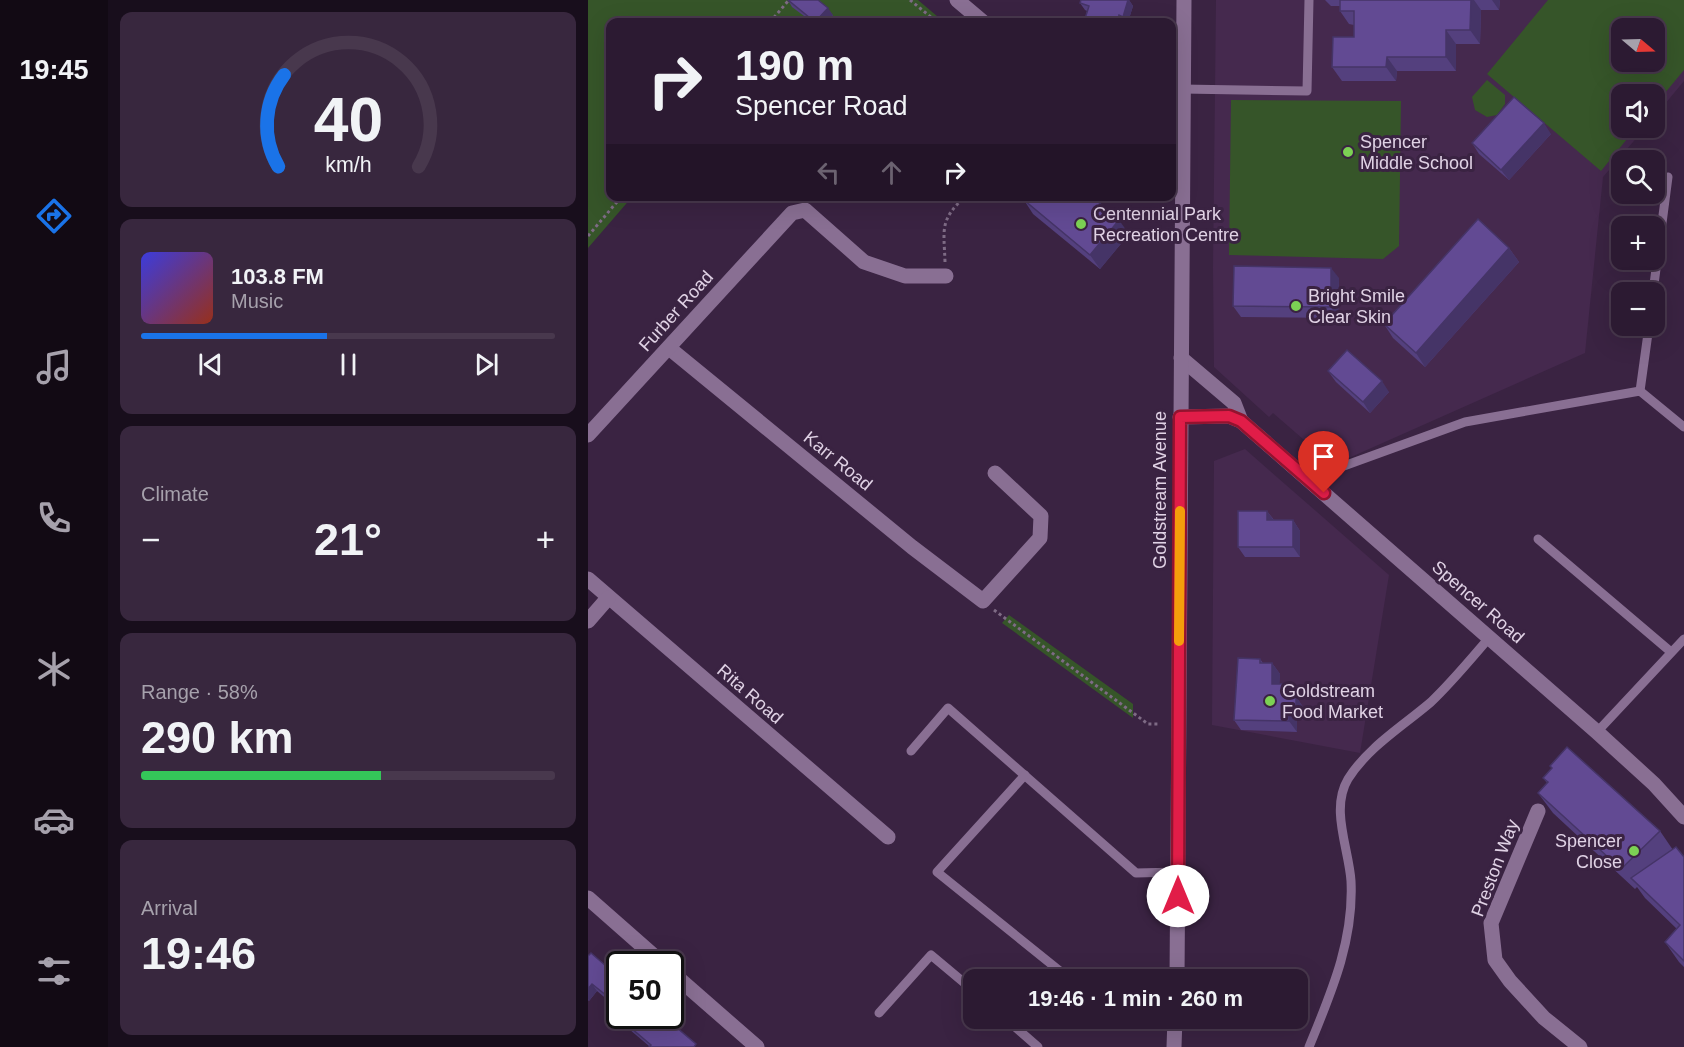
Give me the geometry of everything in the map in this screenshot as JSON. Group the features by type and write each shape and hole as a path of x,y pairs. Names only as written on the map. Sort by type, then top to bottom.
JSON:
{"street":[{"path":"957,0 978,18"},
{"name":"Goldstream Avenue","path":"1177,969 1181,358 1177,145 1182,89 1184,0"},
{"name":"Furber Road","path":"588,435 792,213 805,210 864,262 905,276 946,276"},
{"name":"Karr Road","path":"669,348 912,547 983,602"},
{"name":"Spencer Road","path":"1181,358 1234,403 1241,421 1596,732 1654,784 1684,817"},
{"path":"1180,417 1229,416 1241,421"},
{"path":"983,602 1040,538 1041,516 995,473"},
{"name":"Rita Road","path":"588,579 888,837"},
{"path":"588,621 608,598"},
{"name":"Preston Way","path":"1538,811 1491,923 1495,960 1510,981 1544,1018 1580,1047"},
{"path":"588,898 648,951"},
{"path":"684,983 757,1047"},
{"path":"1174,1047 1175,1029"}],"lane":[{"path":"1182,89 1307,91 1309,0"},
{"path":"1654,282 1668,177"},
{"path":"1640,391 1648,336"},
{"path":"1308,479 1465,422 1640,391 1684,427"},
{"path":"1538,539 1671,652"},
{"path":"1309,1047 1341,966 1351,921 1351,880 1341,815 1341,799 1347,780 1370,752 1452,682 1489,638"},
{"path":"1596,732 1684,639"},
{"path":"911,751 948,708 1136,873 1178,872"},
{"path":"1025,775 937,872 1057,969"},
{"path":"879,1013 931,955 963,982"},
{"path":"1018,1029 1038,1047"}],"path":[{"path":"773,18 789,0"},
{"path":"910,0 932,18"},
{"path":"588,236 618,201"},
{"path":"946,276 944,224 961,201"},
{"path":"983,602 1148,724 1158,724"}],"shaded area":[{"path":"1216,0 1684,0 1684,81 1665,104 1665,84 1611,84 1611,138 1636,138 1626,150 1611,150 1611,168 1603,177 1585,353 1333,465 1273,413 1269,417 1214,367"},
{"path":"1245,449 1389,575 1360,753 1212,725 1214,461"}],"green space":[{"path":"588,0 918,0 939,18 606,18 606,201 629,201 588,248"},
{"path":"1548,0 1684,0 1684,70 1665,93 1665,84 1611,84 1611,138 1628,138 1618,150 1611,150 1611,159 1601,171 1487,74"},
{"path":"1487,80 1505,95 1505,104 1497,115 1487,117 1475,110 1472,97"},
{"path":"1231,100 1401,101 1399,246 1383,259 1229,255"},
{"path":"1009,615 1133,704 1133,718 1002,623"}],"building":[{"path":"788,0 818,0 828,8 819,18 810,18"},
{"path":"1081,0 1128,0 1123,17 1119,15 1118,18 1085,18 1089,6 1080,3"},
{"path":"1340,0 1471,0 1470,30 1446,30 1446,57 1387,57 1386,67 1332,67 1333,37 1354,37 1354,11 1340,11"},
{"path":"1514,97 1544,123 1501,170 1472,143"},
{"name":"Centennial Park Recreation Centre","path":"1025,201 1097,201 1119,220 1090,255"},
{"path":"1478,219 1509,248 1416,353 1384,324"},
{"path":"1234,266 1331,268 1331,307 1233,306"},
{"path":"1347,350 1382,381 1363,402 1328,371"},
{"path":"1238,511 1267,511 1267,520 1293,520 1293,547 1238,547"},
{"name":"Goldstream Food Market","path":"1238,658 1260,659 1260,663 1272,663 1272,684 1290,684 1290,696 1296,696 1296,709 1289,709 1289,721 1234,720"},
{"path":"1567,747 1660,831 1621,869 1538,793 1548,782 1543,778 1552,768 1550,766"},
{"path":"1676,847 1684,857 1684,961 1665,942 1680,925 1631,878"},
{"path":"591,953 606,966 606,995 592,984 588,989 588,956"},
{"path":"632,1029 678,1029 696,1044 694,1047 649,1047 651,1045"}],"slow traffic":[{"path":"1179,641 1180,511"}],"place":[{"name":"Spencer Middle School","path":"1348,152"},
{"name":"Centennial Park Recreation Centre","path":"1081,224"},
{"name":"Bright Smile Clear Skin","path":"1296,306"},
{"name":"Goldstream Food Market","path":"1270,701"},
{"name":"Spencer Close","path":"1634,851"}],"route":[{"path":"1178,896 1180,417 1229,416 1241,421 1324,493"}]}
